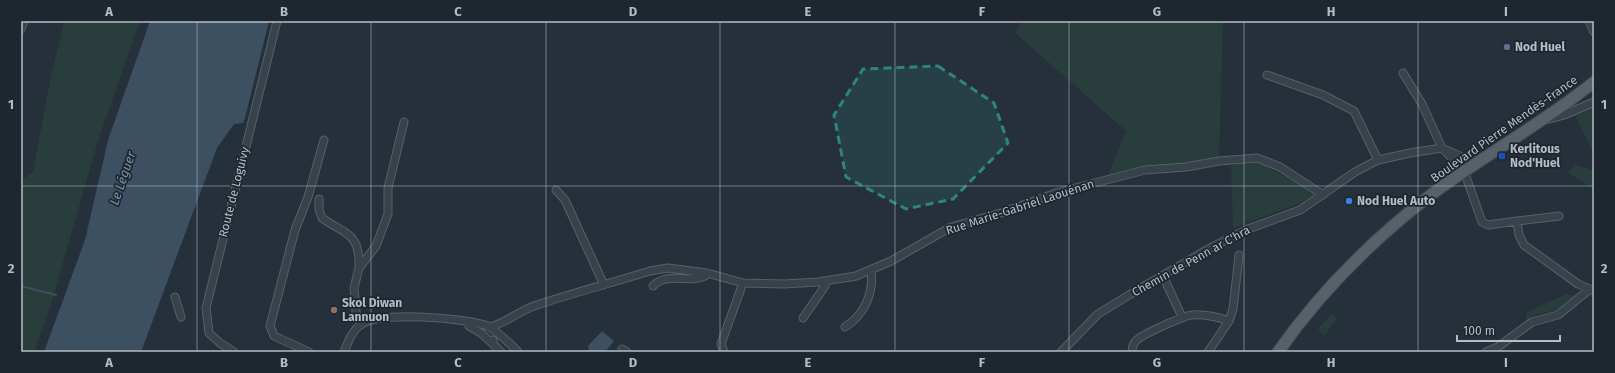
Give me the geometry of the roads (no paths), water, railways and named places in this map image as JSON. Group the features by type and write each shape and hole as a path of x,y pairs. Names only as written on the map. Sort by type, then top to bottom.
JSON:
{"main road":[{"name":"Boulevard Pierre Mendès-France","path":"1278,352 1313,305 1364,251 1403,217 1468,169 1594,82"}],"street":[{"path":"21,30 24,21"},
{"name":"Route de Loguivy","path":"234,352 220,343 209,333 206,308 276,21"},
{"path":"1589,21 1594,32"},
{"path":"1403,74 1422,104 1442,148 1468,169 1482,222 1488,225 1559,216"},
{"path":"1267,75 1323,95 1354,111 1378,160"},
{"path":"1536,122 1564,115 1594,102"},
{"path":"359,268 376,246 388,214 388,188 404,122"},
{"path":"309,352 274,336 270,326 295,230 308,197 324,140"},
{"name":"Chemin de Penn ar C'hra","path":"1061,352 1098,314 1212,247 1248,229 1300,210 1355,172 1378,160 1442,148"},
{"name":"Rue Marie-Gabriel Laouénan","path":"489,327 496,326 513,315 532,306 650,271 668,268 707,273 743,283 784,284 825,281 856,276 891,261 951,227 1004,212 1056,193 1145,170 1186,167 1219,161 1256,158 1280,167 1323,195"},
{"path":"556,190 568,206 604,285"},
{"path":"319,199 319,210 322,218 350,234 359,253 359,268 354,288 356,312 361,324"},
{"path":"1517,221 1519,235 1524,245 1578,284 1592,290"},
{"path":"1208,352 1229,321 1233,309 1239,255"},
{"path":"845,327 854,321 868,300 872,280 871,270"},
{"path":"653,286 659,280 668,278 693,280 705,276 707,273"},
{"path":"1163,276 1182,317"},
{"path":"802,318 825,286 825,281"},
{"path":"724,352 721,344 743,283"},
{"path":"1486,352 1498,347 1532,322 1558,315 1592,290"},
{"path":"175,296 181,317"},
{"path":"1132,352 1134,343 1140,338 1182,317 1203,315 1229,321"},
{"path":"344,352 350,337 361,324 373,320 416,316 444,318 489,327 518,352"},
{"path":"444,318 476,329 501,352"},
{"path":"489,327 494,345"}],"water":[{"name":"Le Léguer","path":"150,21 269,21 245,118 243,123 234,124 217,148 141,352 44,352 85,240 108,140"},
{"path":"602,331 614,341 605,352 589,352 588,346"}],"waterway":[{"path":"21,286 56,295"}],"place":[{"name":"Nod Huel","path":"1507,47"},
{"name":"Kerlitous Nod'Huel","path":"1502,156"},
{"name":"Nod Huel Auto","path":"1349,201"},
{"name":"Skol Diwan Lannuon","path":"334,310"}]}
